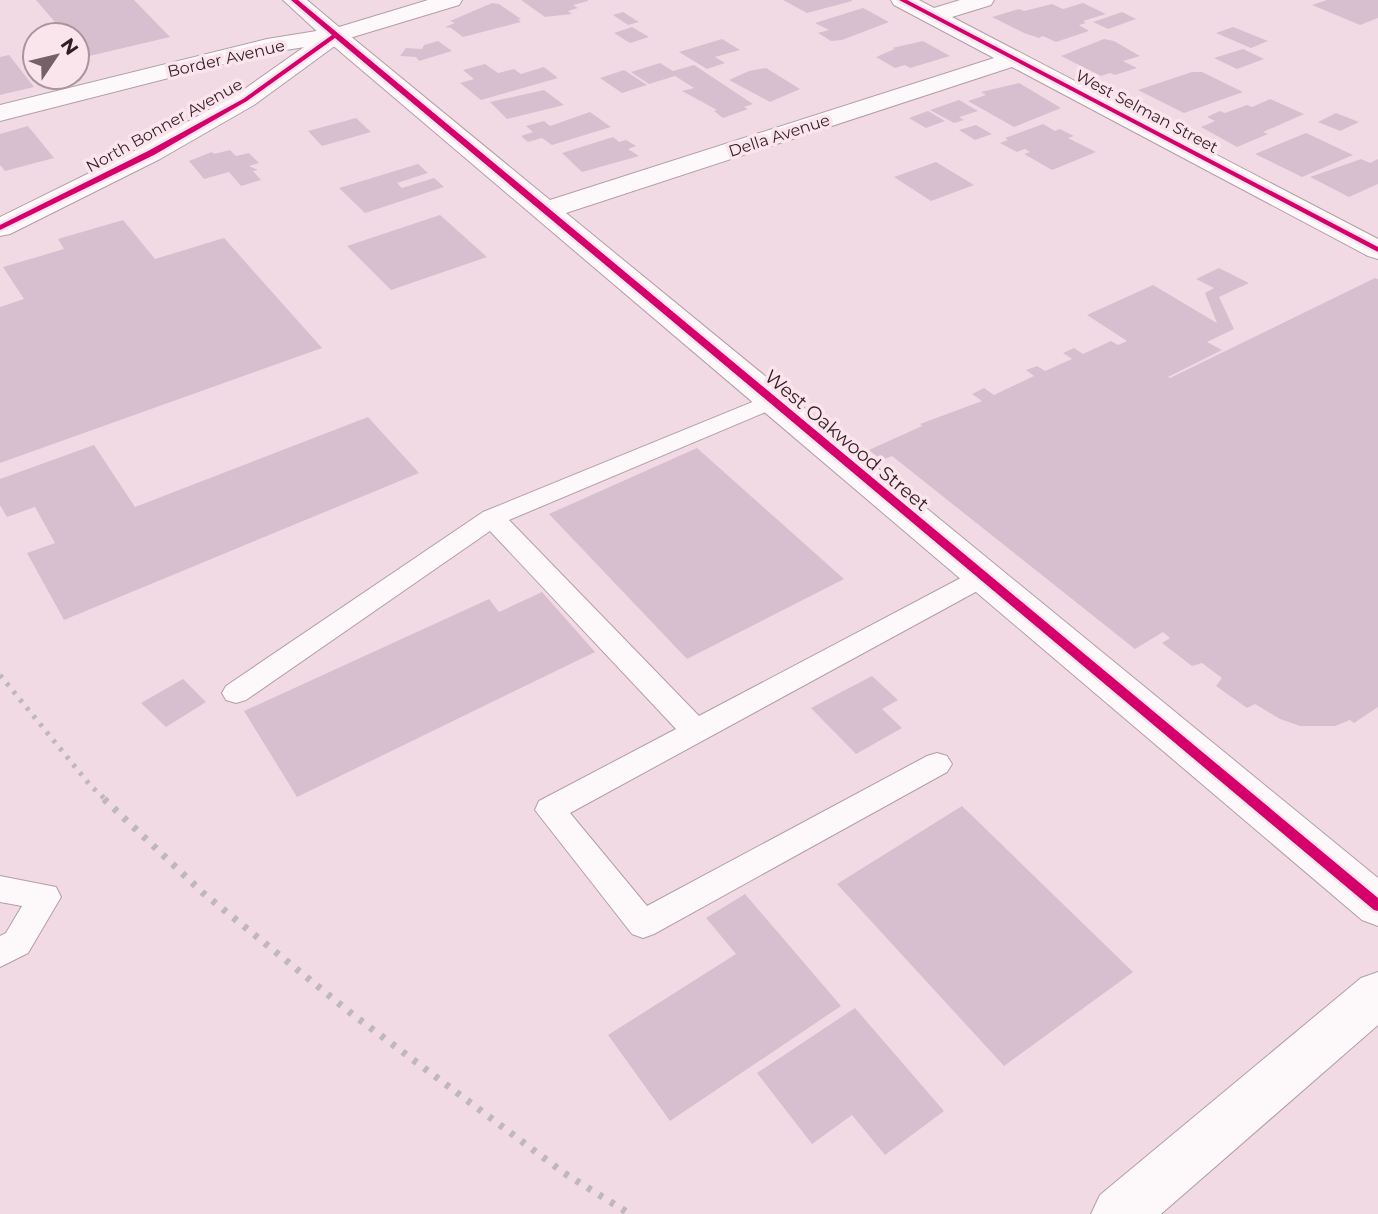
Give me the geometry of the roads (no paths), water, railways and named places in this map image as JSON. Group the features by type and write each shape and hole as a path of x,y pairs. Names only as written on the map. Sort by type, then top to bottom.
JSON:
{"street":[{"name":"West Oakwood Street","path":"294,0 1378,906"},
{"name":"Border Avenue","path":"0,113 267,46 335,36 451,0"},
{"name":"West Selman Street","path":"902,0 1378,250"},
{"path":"932,16 983,0"},
{"name":"North Bonner Avenue","path":"0,228 151,153 245,100 335,36"},
{"name":"Della Avenue","path":"544,211 1014,59"},
{"path":"1119,1214 1378,994"}],"lane":[{"path":"236,693 492,518 772,401"},
{"path":"492,518 697,732"},
{"path":"937,764 643,924 550,810 983,577"},
{"path":"0,889 45,897 17,943 0,953"}],"railway":[{"path":"0,675 90,785 106,800"},
{"path":"104,799 203,893 352,1014 564,1173 630,1214"}]}
